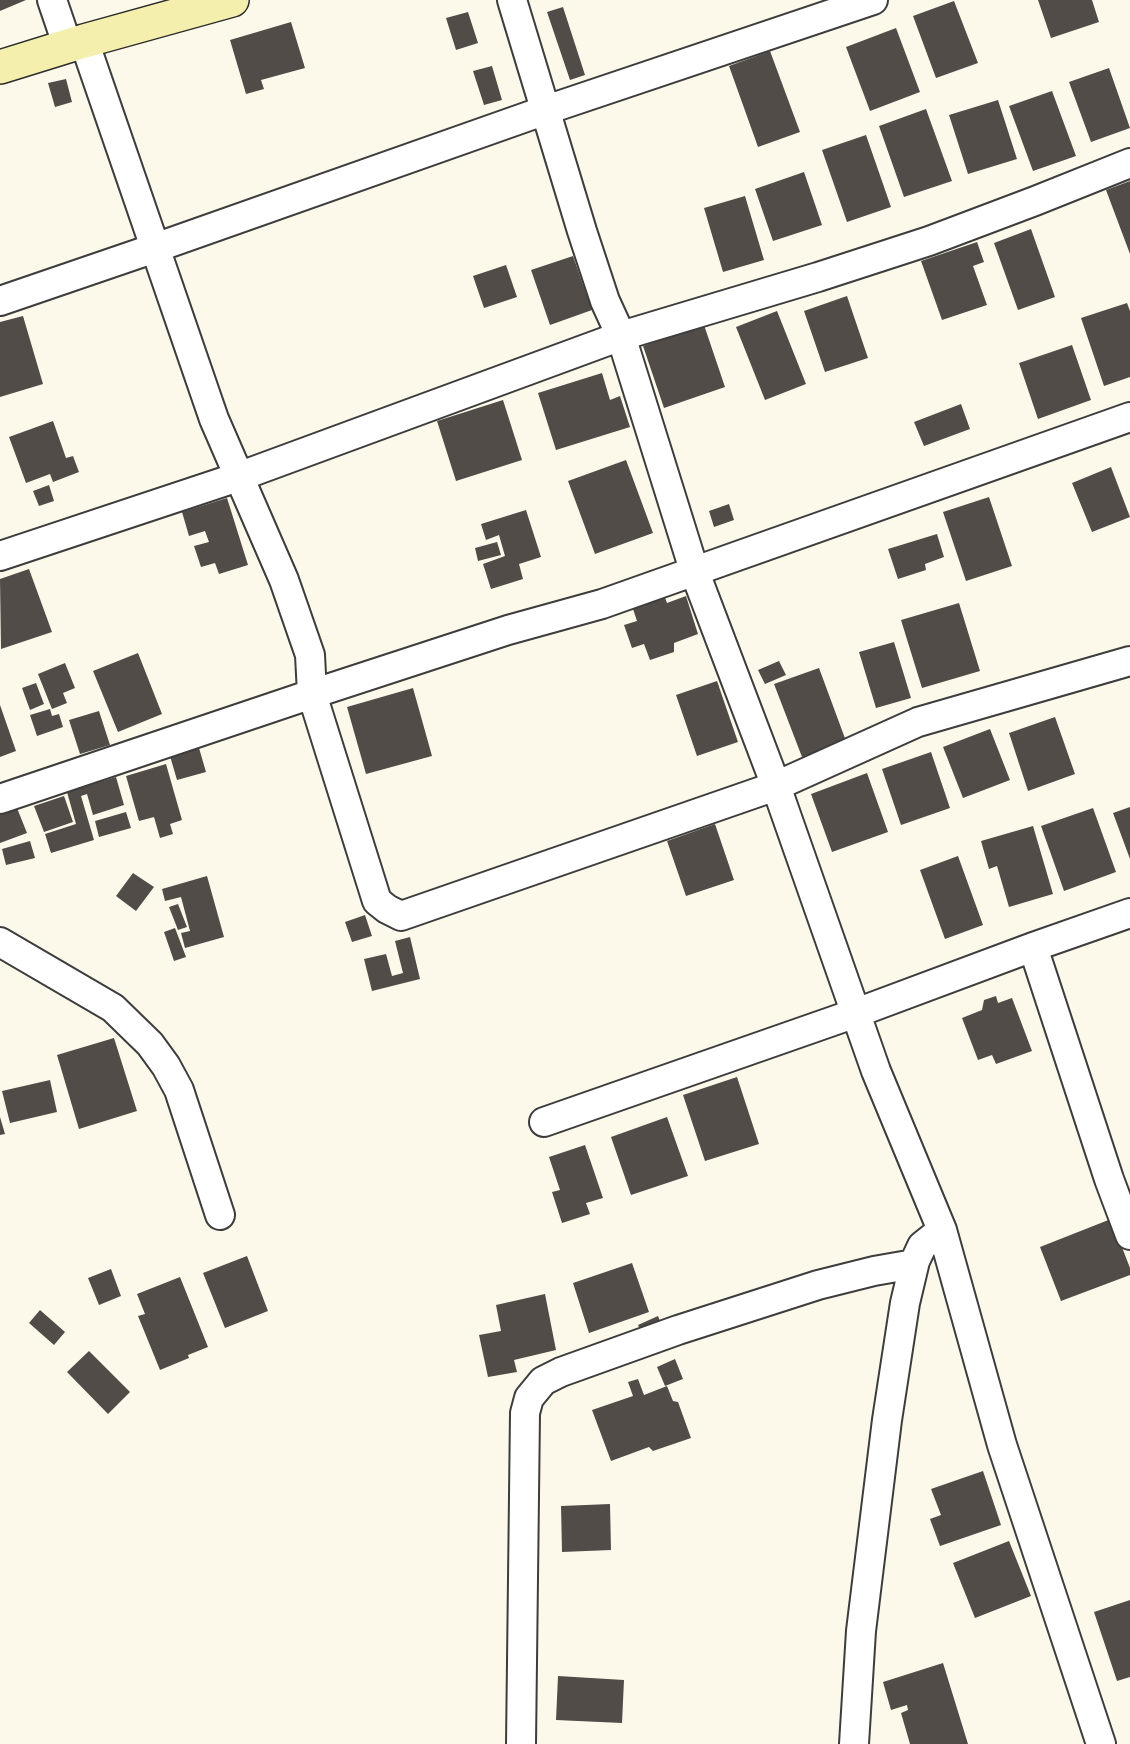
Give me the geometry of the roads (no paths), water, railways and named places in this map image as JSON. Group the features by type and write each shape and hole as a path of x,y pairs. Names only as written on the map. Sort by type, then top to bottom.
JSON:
{"street":[{"path":"52,0 76,44 155,248 214,420 284,580 310,655 312,694 377,901 387,909 401,916 776,786 918,722 1130,661"},
{"path":"0,67 231,0"},
{"path":"512,0 585,241 605,300 621,336 694,570 776,786 876,1071 942,1230 1002,1445 1101,1744"},
{"path":"0,301 546,110 873,0"},
{"path":"0,556 238,477 621,336 818,278 929,241 1130,163"},
{"path":"0,799 508,630 602,604 1130,417"},
{"path":"544,1122 856,1013 1130,913"},
{"path":"0,942 112,1008 150,1044 166,1066 179,1090 220,1215"},
{"path":"1033,947 1105,1168 1130,1235"},
{"path":"854,1744 861,1631 887,1419 905,1303 914,1264 922,1246 942,1230"},
{"path":"520,1744 525,1413 529,1398 543,1381 561,1372 678,1330 796,1292 874,1271 914,1264"}]}
